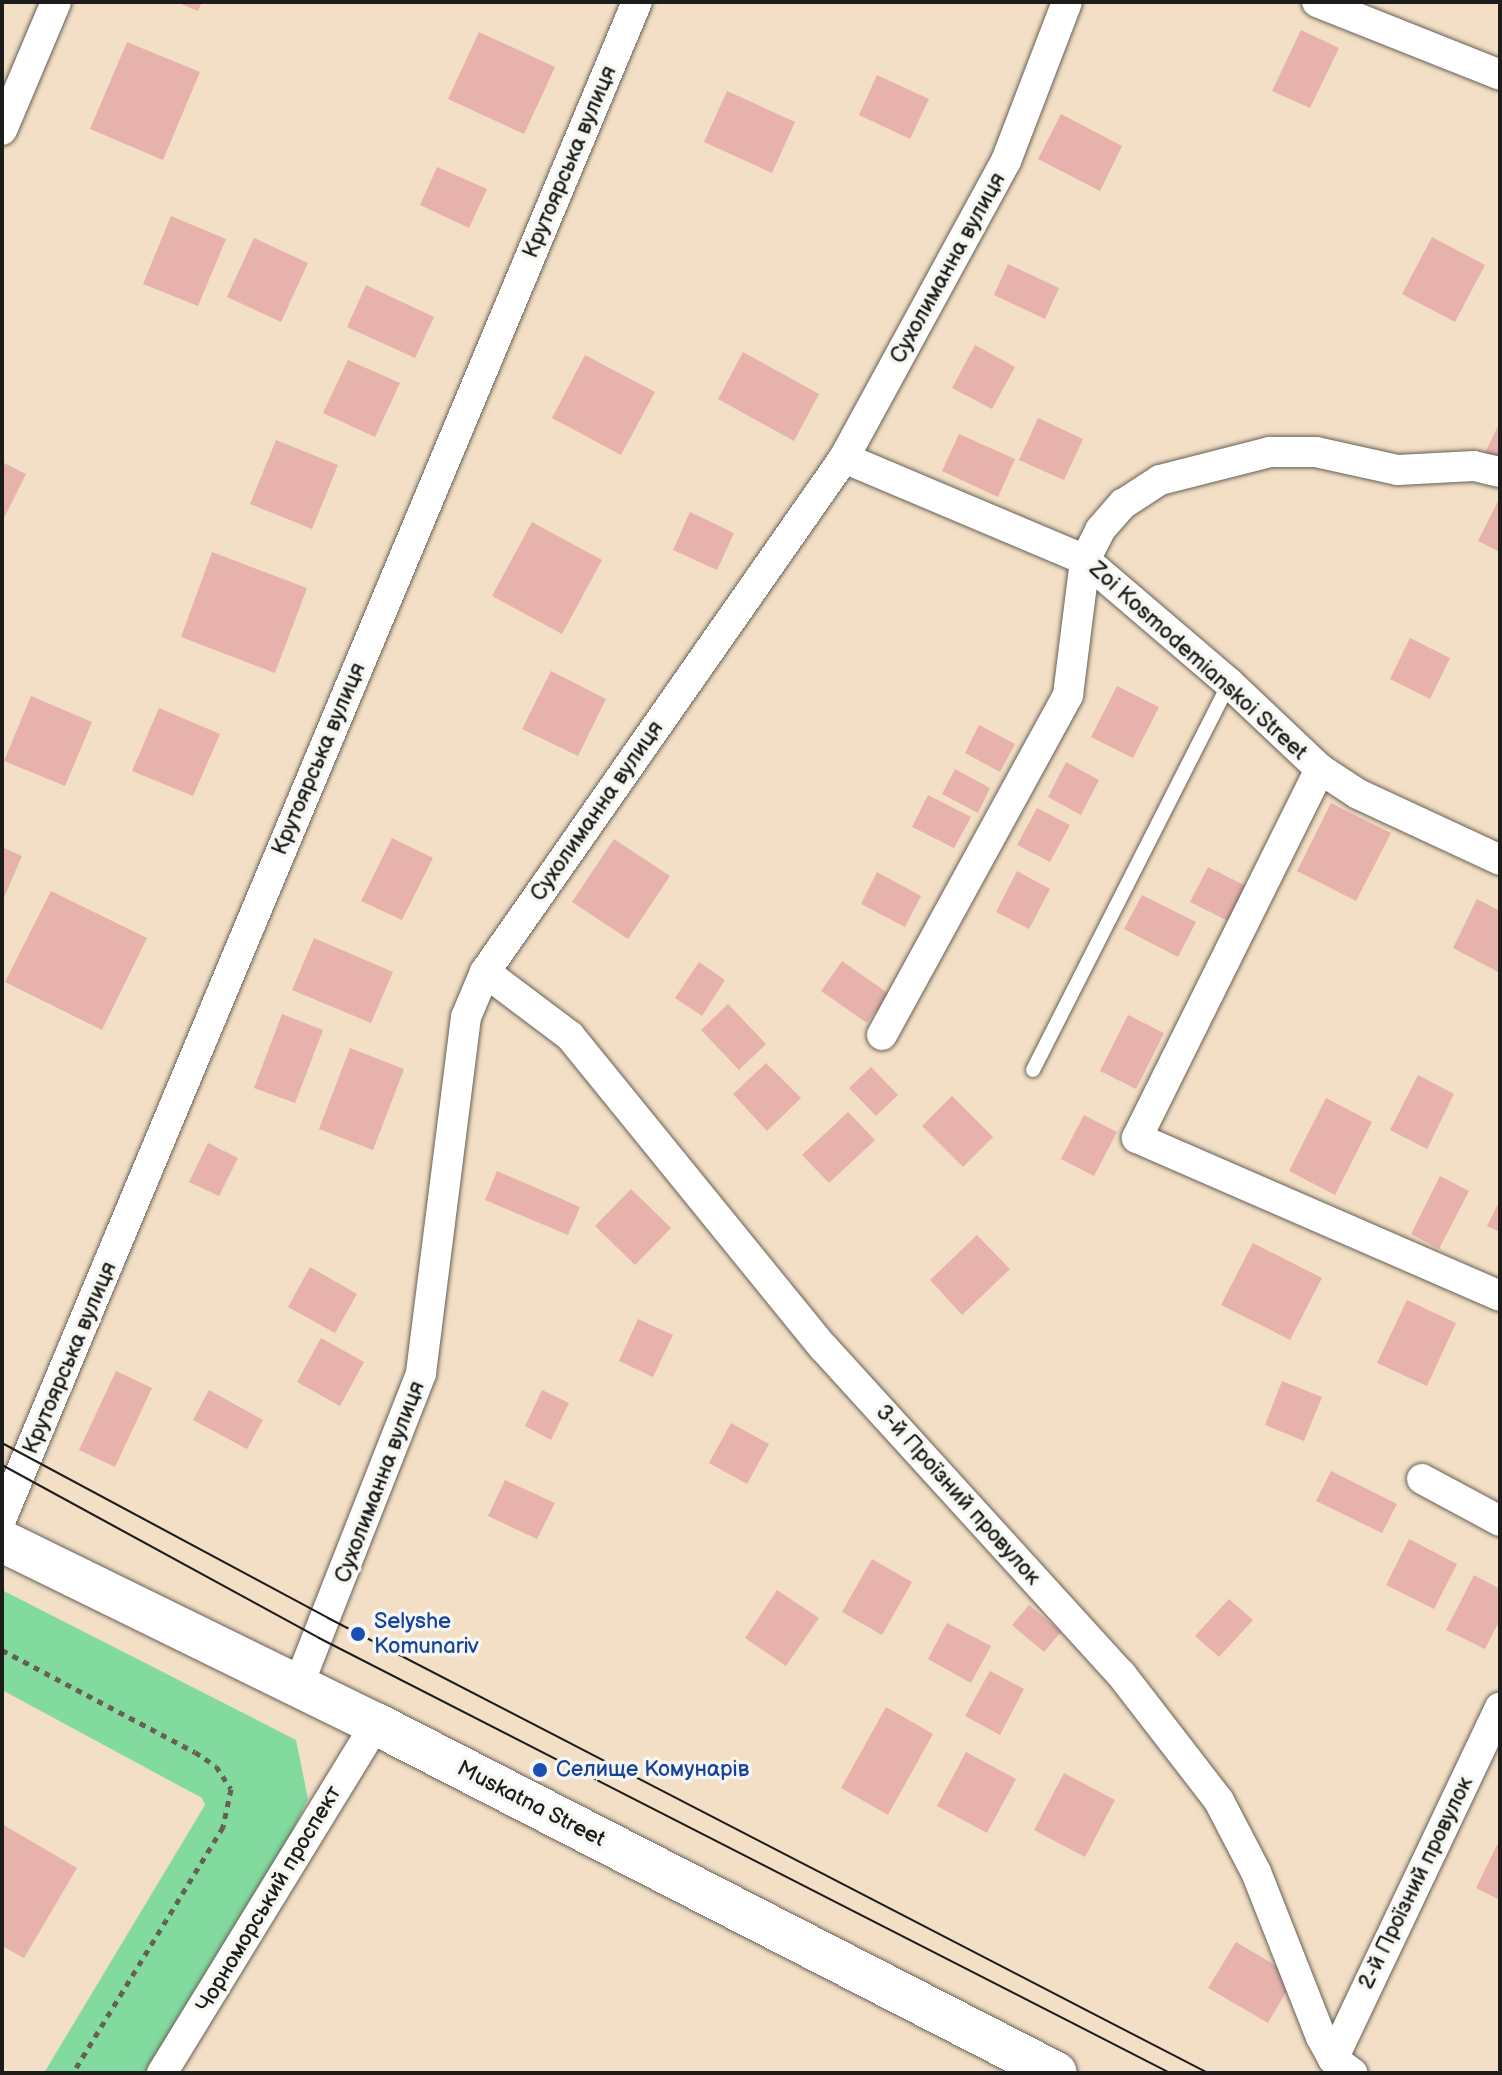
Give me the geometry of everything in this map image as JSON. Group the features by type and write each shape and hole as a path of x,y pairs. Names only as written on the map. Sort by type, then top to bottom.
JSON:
{"street":[{"path":"2,130 56,2"},
{"name":"Крутоярська вулиця","path":"2,1517 637,2"},
{"name":"Сухолиманна вулиця","path":"298,1686 421,1373 466,1017 485,972 844,458 1006,161 1067,2"},
{"path":"1317,2 1500,75"},
{"path":"882,1035 1068,695 1085,560 1100,530 1123,504 1160,480 1217,463 1270,452 1316,452 1398,470 1474,466 1500,472"},
{"name":"Zoi Kosmodemianskoi Street","path":"844,458 1085,560 1229,683 1320,769 1358,794 1500,860"},
{"path":"1320,769 1137,1138 1500,1296"},
{"name":"3-й Проїзний провулок","path":"485,972 570,1036 824,1348 1121,1674 1219,1801 1256,1872 1342,2066"},
{"path":"1422,1479 1500,1521"},
{"name":"Muskatna Street","path":"2,1541 376,1724 1056,2073"},
{"name":"2-й Проїзний провулок","path":"1342,2066 1500,1708"},
{"name":"Чорноморський проспект","path":"162,2073 376,1724"}],"lane":[{"path":"1033,1070 1229,683"}],"path":[{"path":"2,1650 195,1752 221,1772 231,1789 223,1827 73,2073"}],"green space":[{"path":"2,1590 296,1740 308,1799 280,1856 149,2073 44,2073 205,1805 202,1798 2,1690"}],"building":[{"path":"176,2 202,2 198,11"},
{"path":"1301,30 1339,48 1310,108 1272,91"},
{"path":"479,32 555,67 524,134 448,99"},
{"path":"127,42 200,72 163,160 90,129"},
{"path":"877,75 929,99 910,139 859,115"},
{"path":"727,91 795,122 772,173 704,142"},
{"path":"1061,114 1122,146 1100,191 1038,159"},
{"path":"437,167 487,189 469,228 420,205"},
{"path":"171,216 226,239 198,306 143,284"},
{"path":"1432,237 1485,265 1455,322 1402,294"},
{"path":"254,238 308,263 281,322 227,297"},
{"path":"1008,264 1059,288 1045,319 994,295"},
{"path":"366,285 434,317 415,358 347,327"},
{"path":"975,345 1015,367 992,409 952,388"},
{"path":"743,352 819,394 794,441 718,399"},
{"path":"585,355 655,392 621,455 552,418"},
{"path":"348,360 400,383 375,437 323,413"},
{"path":"1038,418 1083,439 1064,480 1019,460"},
{"path":"1500,422 1500,465 1483,457"},
{"path":"959,434 1015,459 998,497 942,471"},
{"path":"276,440 338,465 312,529 250,504"},
{"path":"2,462 26,474 2,522"},
{"path":"1500,497 1500,552 1478,541"},
{"path":"690,512 734,533 717,570 673,550"},
{"path":"532,522 602,560 562,634 492,596"},
{"path":"212,552 307,588 275,673 181,637"},
{"path":"1410,638 1450,658 1430,699 1390,679"},
{"path":"551,671 606,699 578,756 522,729"},
{"path":"1117,686 1159,707 1133,758 1091,737"},
{"path":"31,696 92,722 65,786 4,761"},
{"path":"159,708 220,734 193,796 132,771"},
{"path":"979,725 1015,744 1000,772 965,753"},
{"path":"1066,762 1099,780 1081,815 1048,797"},
{"path":"955,769 990,788 978,813 942,794"},
{"path":"928,795 971,817 954,848 912,827"},
{"path":"1331,803 1391,833 1356,901 1297,871"},
{"path":"1037,808 1070,825 1050,862 1017,845"},
{"path":"392,838 433,858 402,920 361,901"},
{"path":"614,839 670,876 628,939 572,902"},
{"path":"2,847 22,856 2,902"},
{"path":"1208,867 1248,887 1230,922 1190,902"},
{"path":"1017,871 1050,889 1029,929 996,912"},
{"path":"877,872 921,896 905,927 861,904"},
{"path":"51,891 147,938 102,1030 5,982"},
{"path":"1142,895 1196,922 1178,957 1124,929"},
{"path":"1477,899 1500,911 1500,973 1453,948"},
{"path":"314,938 393,972 371,1023 292,990"},
{"path":"842,961 889,994 867,1023 821,991"},
{"path":"699,962 725,980 702,1016 675,998"},
{"path":"728,1004 766,1044 739,1070 701,1030"},
{"path":"282,1014 323,1030 295,1103 254,1088"},
{"path":"1128,1015 1164,1033 1136,1089 1100,1071"},
{"path":"350,1048 404,1069 373,1150 319,1129"},
{"path":"766,1063 801,1098 767,1131 733,1094"},
{"path":"871,1067 898,1095 876,1116 849,1088"},
{"path":"1418,1075 1454,1094 1427,1149 1390,1130"},
{"path":"952,1096 993,1137 963,1167 922,1126"},
{"path":"1326,1098 1372,1122 1335,1195 1289,1171"},
{"path":"848,1112 875,1140 829,1183 802,1155"},
{"path":"1084,1115 1117,1132 1094,1176 1061,1159"},
{"path":"208,1143 238,1158 219,1196 189,1182"},
{"path":"497,1171 580,1207 568,1235 485,1200"},
{"path":"1440,1176 1469,1191 1439,1249 1411,1234"},
{"path":"631,1189 671,1228 635,1265 595,1226"},
{"path":"1500,1200 1500,1232 1487,1226"},
{"path":"977,1235 1010,1269 962,1315 930,1280"},
{"path":"1253,1243 1322,1278 1290,1340 1221,1305"},
{"path":"310,1267 357,1294 335,1333 288,1307"},
{"path":"1407,1300 1456,1323 1427,1386 1377,1363"},
{"path":"638,1319 673,1335 653,1377 619,1361"},
{"path":"321,1338 364,1362 340,1406 297,1382"},
{"path":"116,1371 152,1388 115,1467 79,1450"},
{"path":"1282,1381 1322,1397 1304,1441 1265,1425"},
{"path":"209,1390 263,1420 247,1449 193,1420"},
{"path":"542,1390 569,1403 551,1440 525,1426"},
{"path":"731,1423 769,1444 747,1484 709,1463"},
{"path":"1331,1471 1397,1504 1382,1533 1316,1501"},
{"path":"505,1480 555,1503 537,1539 488,1516"},
{"path":"1409,1539 1457,1564 1434,1609 1386,1585"},
{"path":"872,1559 912,1582 882,1635 842,1612"},
{"path":"1474,1575 1500,1589 1500,1620 1485,1649 1446,1630"},
{"path":"777,1590 819,1618 786,1666 745,1638"},
{"path":"1229,1599 1253,1620 1219,1657 1195,1636"},
{"path":"1029,1605 1061,1632 1044,1652 1012,1625"},
{"path":"947,1623 991,1646 971,1683 928,1659"},
{"path":"990,1671 1024,1689 1000,1735 965,1716"},
{"path":"886,1707 933,1734 888,1815 841,1788"},
{"path":"966,1752 1016,1779 987,1833 937,1806"},
{"path":"1064,1773 1115,1800 1085,1857 1034,1830"},
{"path":"2,1824 77,1868 24,1958 2,1946"},
{"path":"1500,1839 1500,1900 1476,1888"},
{"path":"1236,1942 1295,1977 1268,2023 1208,1988"}],"tram line":[{"path":"2,1443 328,1618 1208,2073"},
{"path":"2,1465 319,1638 1170,2073"}],"place":[{"name":"Selyshe Komunariv","path":"358,1634"},
{"name":"Селище Комунарів","path":"540,1770"}]}
